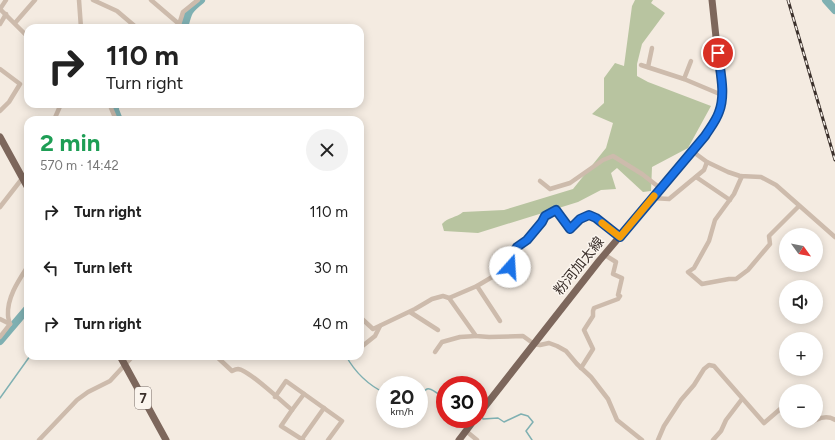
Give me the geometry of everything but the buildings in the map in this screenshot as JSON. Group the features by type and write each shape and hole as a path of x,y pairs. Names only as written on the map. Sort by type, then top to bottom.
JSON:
{"main road":[{"name":"粉河加太線","path":"488,403 605,255 692,151 715,121 720,110 722,96 712,0"},
{"path":"1,142 23,179"},
{"name":"7","path":"122,360 166,440"},
{"path":"459,440 468,428"}],"street":[{"path":"6,0 0,9 24,33"},
{"path":"15,23 36,0"},
{"path":"79,0 81,24"},
{"path":"93,0 117,11 132,24"},
{"path":"151,0 177,24"},
{"path":"180,24 184,12 198,0"},
{"path":"0,24 6,14"},
{"path":"648,67 652,48"},
{"path":"684,79 691,61"},
{"path":"640,65 684,79 722,96"},
{"path":"0,69 20,84 9,102 0,111"},
{"path":"692,151 707,162 728,172 742,176 761,177 776,185 835,238"},
{"path":"540,181 550,189 570,183 603,160 613,156 642,174 660,188"},
{"path":"652,198 669,199 704,170 707,162"},
{"path":"742,176 730,200 716,220 709,241 694,268 688,272 702,284 736,279 748,270 770,244 769,236 799,206"},
{"path":"696,177 730,200"},
{"path":"0,207 23,179"},
{"path":"449,298 477,286 510,267 511,256 517,247 527,240 545,216 556,210 570,229 580,219 589,215 596,218 620,237"},
{"path":"581,368 593,349 584,330 593,316 594,308 618,299 620,296 618,295 622,278 613,274 616,262 605,255"},
{"path":"0,337 10,324 8,313 9,302 17,283 24,272"},
{"path":"477,286 500,321"},
{"path":"364,320 373,329 410,312 432,299 443,296 449,298 476,336"},
{"path":"410,312 438,330"},
{"path":"0,319 10,324"},
{"path":"364,345 375,336 380,326"},
{"path":"435,352 442,342 460,337 476,336 523,336 534,344 540,345 549,343 558,346 591,377 608,399 617,420 642,440"},
{"path":"39,440 78,400 88,392 110,381 129,360"},
{"path":"220,360 232,371 237,369 241,370 254,378 292,410"},
{"path":"658,440 664,426 681,400 694,385 704,369 709,365 714,366 764,423 779,410"},
{"path":"275,397 286,381 342,421 329,440"},
{"path":"304,394 282,426 302,440 324,408"},
{"path":"713,440 721,431 726,420 742,399"},
{"path":"823,417 831,417 835,420"},
{"path":"466,431 477,440"}],"green space":[{"path":"635,0 653,0 651,3 665,13 642,44 637,64 637,76 648,82 711,106 688,148 652,167 651,191 643,192 617,168 611,173 616,189 601,190 578,202 478,233 444,231 442,224 463,212 504,210 573,189 606,148 613,123 592,114 604,103 604,78 615,63 624,66 632,6"}],"waterway":[{"path":"185,24 189,12 193,6 201,0"},
{"path":"826,0 835,10"},
{"path":"115,108 117,116"},
{"path":"0,341 24,313"},
{"path":"0,398 27,360"},
{"path":"349,360 362,378 376,388"},
{"path":"428,389 436,392"},
{"path":"488,419 498,418 504,422 521,414 528,416 533,422 526,431 532,440"}],"railway":[{"path":"788,0 835,160"}],"slow traffic":[{"path":"602,223 620,237 654,196"}],"route":[{"path":"510,267 511,256 517,247 527,240 545,216 556,210 570,229 580,219 589,215 596,218 620,237 705,136 715,121 720,110 722,93 718,53"}]}
